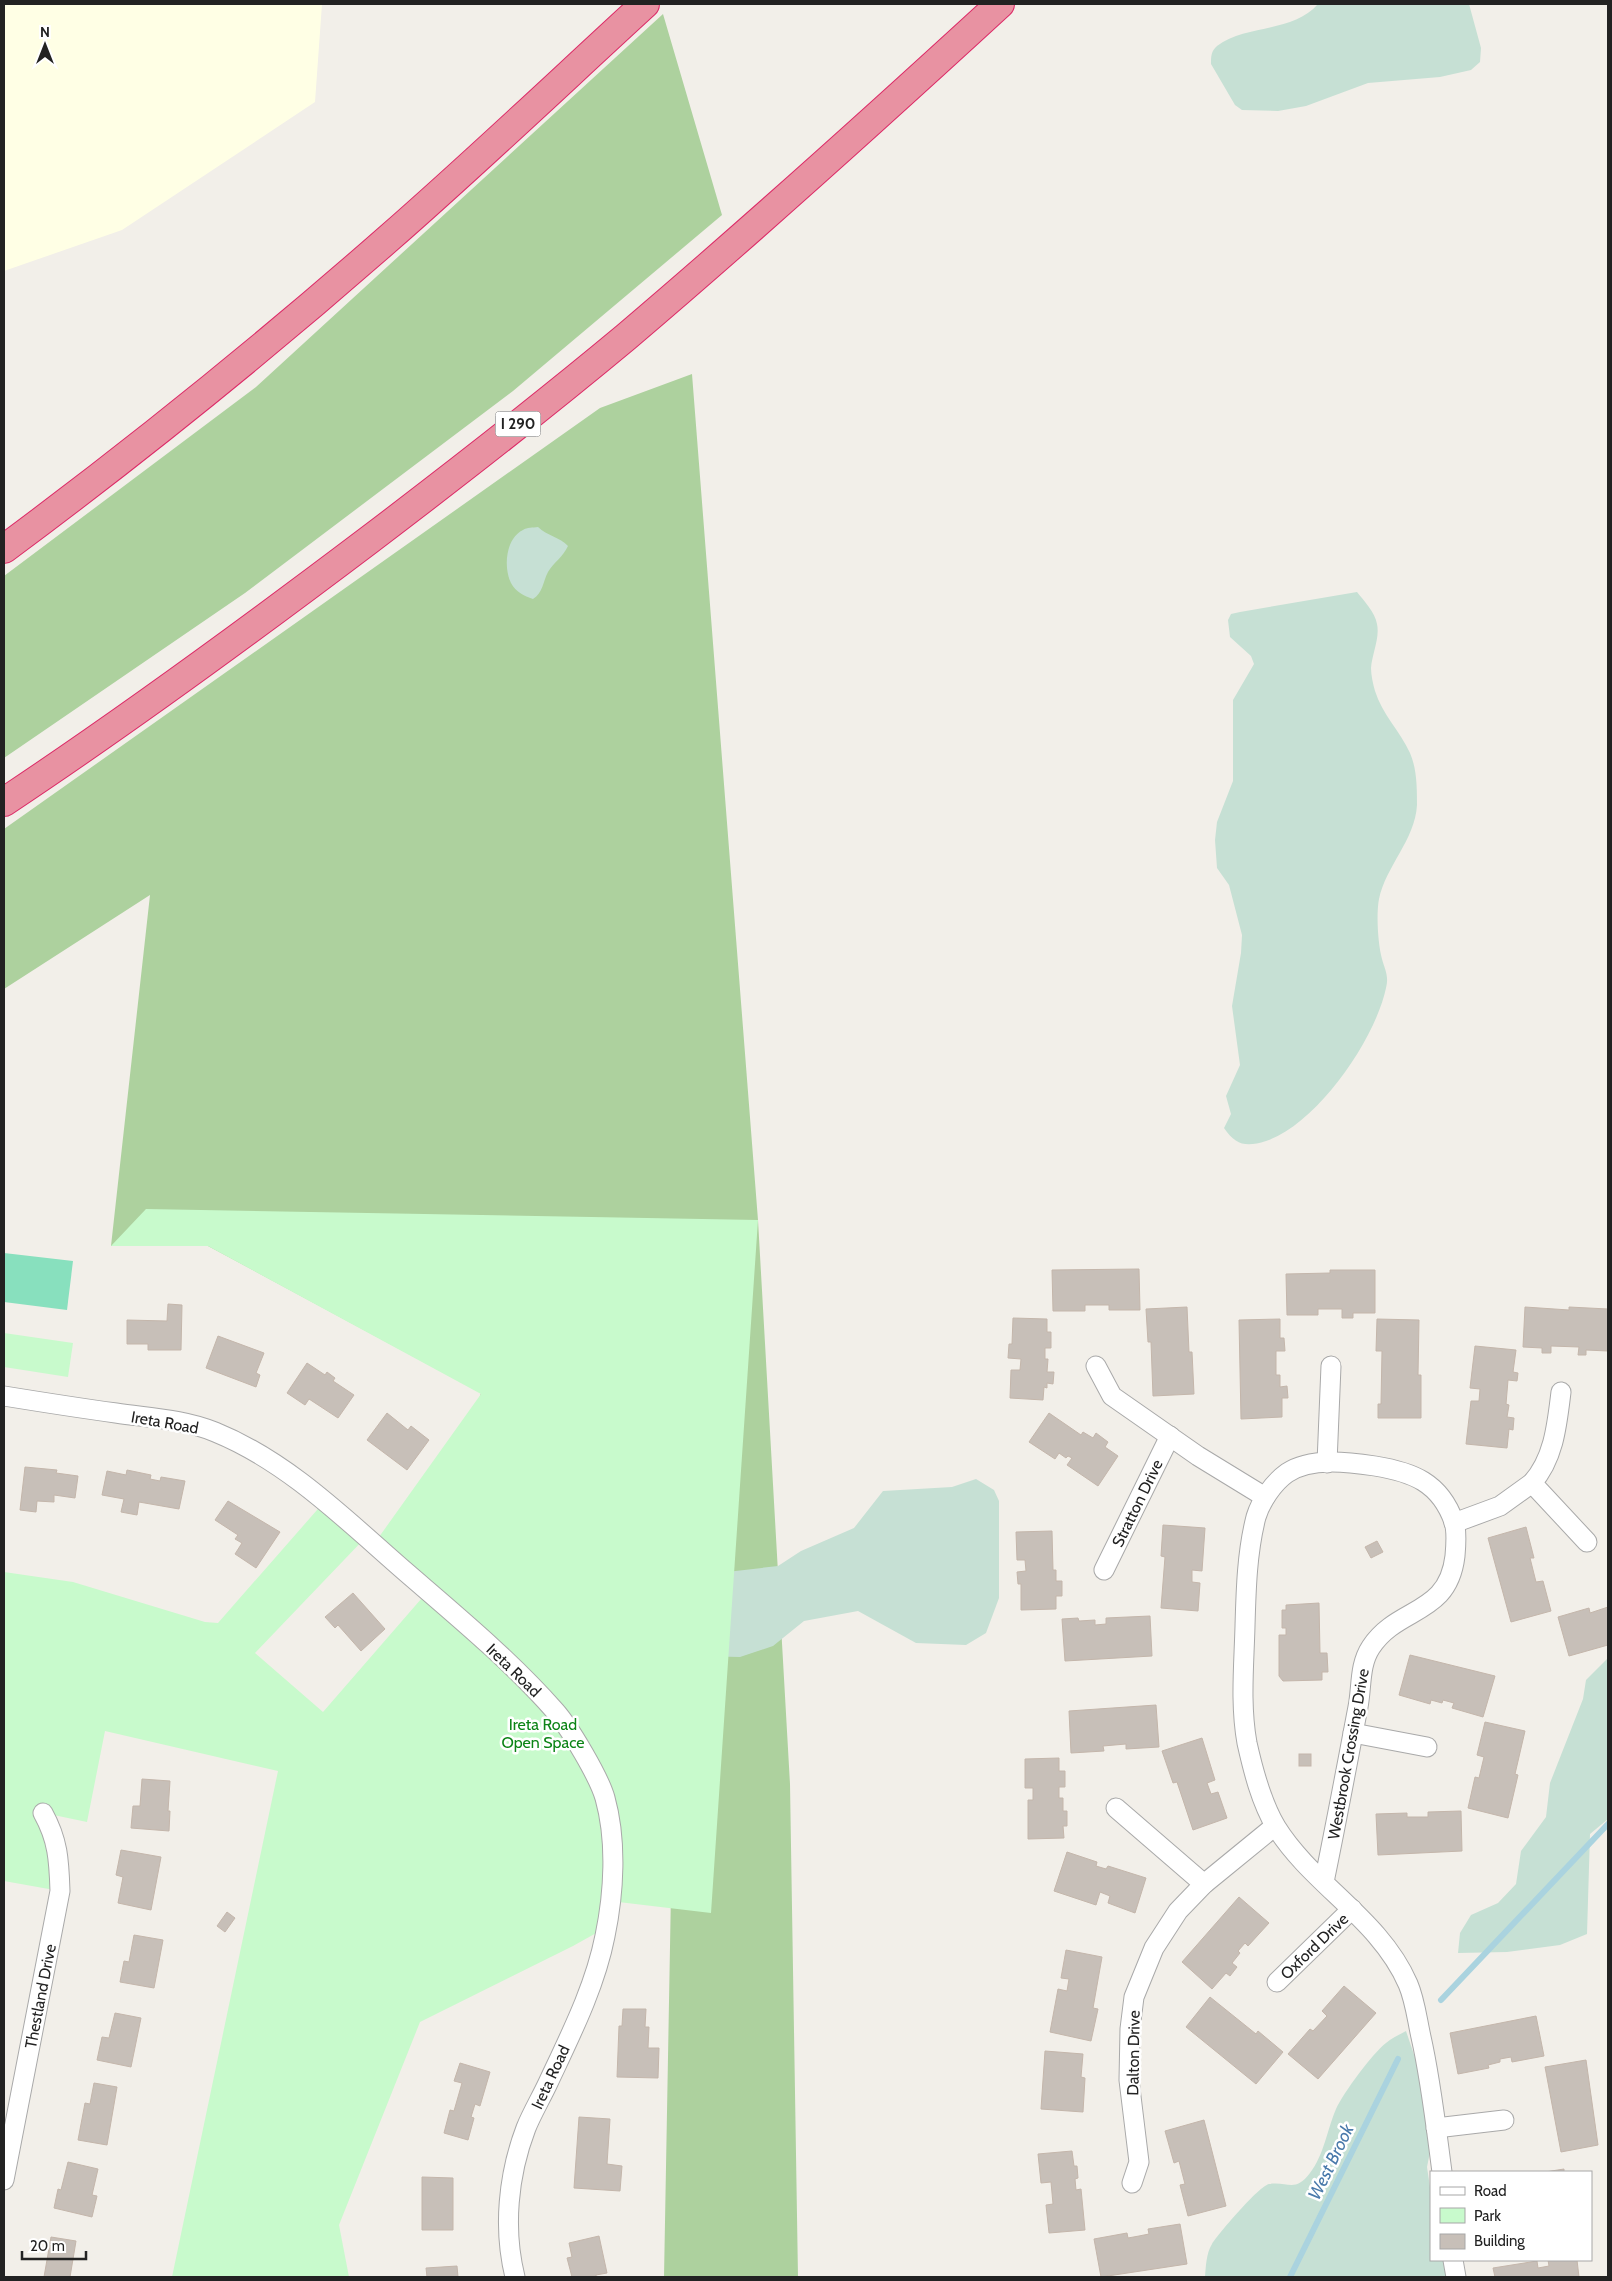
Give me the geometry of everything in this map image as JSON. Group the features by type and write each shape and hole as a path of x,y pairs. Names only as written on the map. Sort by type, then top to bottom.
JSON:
{"highway":[{"path":"4,549 55,511 232,370 388,239 480,157 645,4"},
{"name":"I 290","path":"4,802 67,760 285,604 475,459 624,338 776,208 1000,4"}],"street":[{"path":"1096,1366 1112,1396 1265,1497"},
{"path":"1327,1463 1331,1366"},
{"path":"1454,1523 1500,1506 1532,1484 1542,1472 1556,1434 1561,1392"},
{"name":"Ireta Road","path":"4,1396 187,1422 234,1441 282,1468 455,1614 523,1678 558,1714 592,1769 605,1797 610,1822 612,1852 610,1911 597,1971 526,2130 516,2164 509,2194 509,2224 515,2277"},
{"name":"Stratton Drive","path":"1104,1570 1170,1436"},
{"name":"Westbrook Crossing Drive","path":"1324,1882 1366,1657 1377,1640 1393,1624 1426,1605 1442,1592 1453,1573 1456,1548 1454,1523 1437,1494 1426,1481 1412,1474 1359,1464 1327,1463 1310,1465 1285,1474 1265,1497 1257,1514 1251,1540 1246,1594 1243,1703 1247,1742 1265,1804 1276,1826 1292,1848 1324,1882 1352,1910 1380,1941 1407,1981 1425,2056 1442,2171"},
{"path":"1532,1484 1587,1542"},
{"path":"1353,1733 1427,1747"},
{"path":"1116,1808 1204,1884"},
{"name":"Thestland Drive","path":"4,2180 60,1891 59,1855 54,1832 43,1813"},
{"name":"Dalton Drive","path":"1132,2183 1139,2162 1129,2080 1130,2030 1134,1997 1154,1948 1178,1911 1204,1884 1276,1826"},
{"name":"Oxford Drive","path":"1276,1982 1352,1910"},
{"path":"1436,2128 1504,2120"},
{"path":"1453,2261 1456,2277"}],"shaded area":[{"path":"4,4 322,4 315,102 122,230 4,271"},
{"path":"1318,4 1469,4 1481,48 1480,62 1471,70 1440,77 1368,83 1306,106 1278,111 1242,110 1235,105 1211,64 1215,48 1229,39 1242,34 1296,20"},
{"path":"538,527 568,546 548,572 541,590 533,599 515,589 507,569 507,561 510,546 517,534 526,528"},
{"path":"1357,592 1372,611 1378,629 1371,668 1375,691 1382,707 1410,753 1417,786 1417,805 1411,830 1388,875 1379,899 1379,938 1387,984 1380,1009 1357,1055 1323,1099 1305,1117 1285,1132 1259,1143 1242,1144 1228,1134 1224,1128 1231,1114 1226,1096 1240,1065 1232,1006 1241,953 1242,935 1229,885 1217,868 1215,840 1217,822 1233,781 1233,700 1254,664 1251,656 1230,637 1228,620 1231,614 1240,612"},
{"path":"976,1479 994,1490 999,1501 999,1598 986,1633 966,1645 916,1643 858,1611 804,1621 773,1646 740,1657 696,1656 718,1573 778,1566 801,1551 854,1528 883,1491 952,1487"},
{"path":"1608,1658 1608,1819 1590,1834 1587,1934 1560,1945 1507,1952 1458,1953 1460,1933 1471,1915 1498,1903 1516,1884 1521,1851 1546,1817 1550,1783 1583,1699 1586,1680"},
{"path":"1406,2031 1430,2102 1433,2137 1427,2167 1430,2187 1430,2261 1448,2261 1448,2277 1205,2277 1207,2260 1212,2244 1248,2201 1269,2184 1291,2185 1300,2183 1310,2173 1319,2158 1340,2102 1366,2064 1380,2048"}],"green space":[{"path":"663,14 722,215 513,391 245,593 4,758 4,576 256,387"},
{"path":"692,374 758,1220 790,1784 798,2277 664,2277 672,1837 435,1531 481,1393 208,1246 111,1246 150,895 4,989 4,829 600,408"},
{"name":"Ireta Road Open Space","path":"146,1209 758,1220 711,1913 610,1901 607,1927 573,1946 420,2022 339,2225 349,2277 172,2277 278,1771 105,1731 87,1822 44,1813 60,1891 4,1881 4,1572 73,1582 205,1622 218,1623 324,1502 366,1537 255,1653 323,1712 428,1591 374,1544 481,1394 208,1246 111,1246"},
{"path":"4,1253 73,1261 67,1310 4,1302"},
{"path":"4,1333 73,1343 68,1377 4,1367"}],"building":[{"path":"1139,1269 1140,1310 1109,1310 1109,1305 1085,1305 1085,1311 1053,1311 1052,1270"},
{"path":"1330,1270 1375,1270 1375,1313 1353,1313 1353,1318 1342,1318 1342,1309 1318,1309 1318,1315 1287,1315 1286,1274 1330,1273"},
{"path":"168,1304 182,1305 181,1350 148,1350 148,1344 127,1344 127,1320 167,1321"},
{"path":"1187,1307 1189,1352 1192,1352 1194,1394 1153,1396 1151,1342 1148,1342 1146,1309"},
{"path":"1525,1307 1569,1310 1569,1307 1608,1309 1608,1351 1586,1350 1586,1355 1578,1355 1579,1347 1551,1346 1551,1353 1542,1353 1542,1348 1523,1347"},
{"path":"1013,1318 1047,1319 1047,1332 1051,1332 1051,1348 1045,1348 1045,1359 1048,1359 1047,1372 1054,1372 1053,1384 1047,1383 1047,1388 1044,1387 1043,1400 1010,1398 1011,1370 1020,1370 1021,1359 1008,1358 1009,1344 1012,1344"},
{"path":"1280,1319 1280,1338 1284,1338 1285,1351 1276,1351 1276,1375 1280,1375 1280,1387 1287,1386 1288,1398 1282,1398 1282,1417 1241,1419 1239,1320"},
{"path":"1377,1319 1419,1320 1418,1375 1421,1375 1421,1418 1378,1418 1378,1404 1381,1404 1382,1351 1376,1351"},
{"path":"218,1336 264,1353 256,1373 260,1375 256,1387 206,1368"},
{"path":"1475,1346 1516,1350 1513,1372 1518,1373 1517,1381 1508,1380 1506,1404 1509,1405 1507,1417 1514,1418 1513,1430 1509,1429 1507,1448 1466,1444 1471,1401 1479,1401 1480,1389 1470,1388"},
{"path":"307,1363 325,1375 327,1372 335,1378 333,1381 354,1395 338,1418 309,1399 305,1405 287,1393"},
{"path":"387,1413 408,1430 411,1426 429,1440 407,1470 367,1440"},
{"path":"1049,1413 1081,1435 1083,1432 1093,1438 1096,1433 1108,1442 1105,1447 1118,1456 1098,1486 1067,1465 1072,1458 1068,1456 1066,1458 1059,1453 1055,1459 1029,1442"},
{"path":"25,1467 57,1470 56,1473 78,1476 75,1498 54,1495 54,1502 37,1501 36,1512 20,1510"},
{"path":"127,1470 151,1475 150,1479 160,1481 161,1477 185,1481 179,1509 139,1502 137,1515 121,1512 124,1499 102,1495 107,1471 126,1475"},
{"path":"228,1501 280,1532 256,1568 235,1554 242,1543 235,1539 238,1535 215,1520"},
{"path":"1163,1525 1205,1528 1202,1571 1192,1570 1192,1582 1200,1583 1198,1611 1161,1608 1165,1557 1161,1556"},
{"path":"1526,1527 1534,1558 1530,1558 1536,1582 1543,1581 1551,1611 1511,1622 1488,1538"},
{"path":"1052,1531 1053,1570 1056,1570 1056,1581 1062,1581 1062,1596 1056,1596 1056,1609 1021,1610 1021,1584 1018,1584 1017,1572 1026,1571 1025,1560 1017,1560 1016,1532"},
{"path":"1377,1541 1383,1552 1371,1558 1365,1547"},
{"path":"353,1593 385,1629 361,1651 338,1625 335,1628 325,1617"},
{"path":"1319,1603 1320,1653 1327,1653 1328,1672 1322,1672 1322,1680 1283,1681 1279,1676 1279,1635 1286,1635 1286,1628 1282,1628 1282,1610 1286,1610 1286,1605"},
{"path":"1608,1607 1608,1645 1569,1656 1558,1617 1589,1608 1590,1613"},
{"path":"1150,1616 1152,1656 1065,1661 1062,1619 1095,1620 1095,1625 1106,1624 1106,1618"},
{"path":"1410,1655 1495,1676 1483,1717 1452,1708 1454,1703 1443,1700 1442,1703 1431,1700 1430,1704 1399,1695"},
{"path":"1156,1705 1159,1747 1126,1749 1126,1744 1103,1746 1104,1751 1071,1753 1069,1711"},
{"path":"1485,1722 1525,1731 1515,1774 1518,1775 1508,1818 1468,1808 1475,1777 1479,1778 1484,1757 1477,1755"},
{"path":"1202,1738 1215,1780 1207,1783 1211,1794 1218,1792 1227,1818 1193,1830 1177,1782 1173,1783 1162,1751"},
{"path":"1299,1754 1311,1754 1311,1766 1299,1766"},
{"path":"1059,1758 1059,1771 1065,1771 1065,1787 1059,1787 1059,1798 1063,1798 1063,1811 1067,1811 1067,1826 1063,1826 1064,1838 1028,1839 1028,1800 1033,1800 1033,1788 1025,1788 1025,1759"},
{"path":"142,1779 170,1781 169,1831 131,1828 133,1806 140,1806"},
{"path":"1461,1811 1462,1851 1378,1855 1376,1814 1407,1813 1407,1817 1428,1817 1428,1812"},
{"path":"121,1850 161,1857 151,1910 118,1903 123,1877 116,1875"},
{"path":"1067,1852 1097,1862 1096,1866 1106,1869 1108,1866 1146,1878 1135,1913 1108,1903 1110,1896 1100,1892 1096,1905 1054,1891"},
{"path":"1239,1897 1269,1923 1248,1946 1245,1943 1238,1951 1240,1953 1232,1963 1237,1967 1230,1976 1226,1973 1212,1989 1182,1962"},
{"path":"227,1912 235,1918 225,1932 217,1926"},
{"path":"134,1935 163,1940 154,1988 120,1982 124,1961 129,1962"},
{"path":"1066,1950 1102,1957 1093,2008 1098,2009 1091,2041 1050,2032 1058,1989 1067,1991 1069,1979 1061,1978"},
{"path":"1344,1986 1376,2013 1318,2079 1288,2054 1310,2029 1313,2031 1327,2016 1322,2011"},
{"path":"1210,1997 1256,2034 1258,2031 1283,2052 1256,2084 1186,2027"},
{"path":"623,2009 646,2009 645,2027 649,2027 648,2048 659,2048 658,2078 617,2077 619,2026 622,2026"},
{"path":"115,2013 141,2018 131,2067 97,2060 102,2037 109,2038"},
{"path":"1536,2016 1544,2056 1512,2062 1511,2057 1500,2059 1500,2062 1488,2065 1489,2068 1458,2074 1450,2033"},
{"path":"1045,2051 1083,2054 1081,2077 1085,2078 1083,2112 1041,2109"},
{"path":"1586,2060 1598,2145 1561,2152 1545,2067"},
{"path":"460,2063 490,2072 480,2106 475,2104 471,2117 474,2118 468,2140 444,2133 450,2110 454,2111 462,2083 454,2081"},
{"path":"94,2083 117,2087 107,2145 78,2140 85,2103 90,2104"},
{"path":"579,2117 610,2119 607,2164 622,2166 620,2191 574,2188"},
{"path":"1204,2120 1226,2206 1188,2216 1180,2185 1185,2184 1179,2161 1174,2163 1165,2131"},
{"path":"1072,2151 1074,2166 1077,2166 1076,2190 1081,2189 1085,2230 1049,2233 1046,2205 1053,2204 1051,2182 1041,2183 1038,2154"},
{"path":"68,2162 98,2169 92,2195 97,2196 92,2217 54,2208 58,2189 61,2190"},
{"path":"422,2177 453,2178 453,2230 422,2230"},
{"path":"1180,2224 1187,2264 1101,2277 1094,2239 1127,2233 1128,2238 1149,2234 1148,2229"},
{"path":"599,2236 607,2273 596,2275 596,2277 572,2277 567,2258 572,2257 569,2243"},
{"path":"51,2237 76,2241 70,2277 44,2277"},
{"path":"1537,2261 1538,2268 1549,2266 1548,2261 1577,2261 1579,2277 1495,2277 1493,2268"},
{"path":"457,2266 458,2277 427,2277 426,2268"}],"waterway":[{"name":"West Brook","path":"1441,2000 1608,1824"},
{"name":"West Brook","path":"1290,2277 1398,2059"}]}
